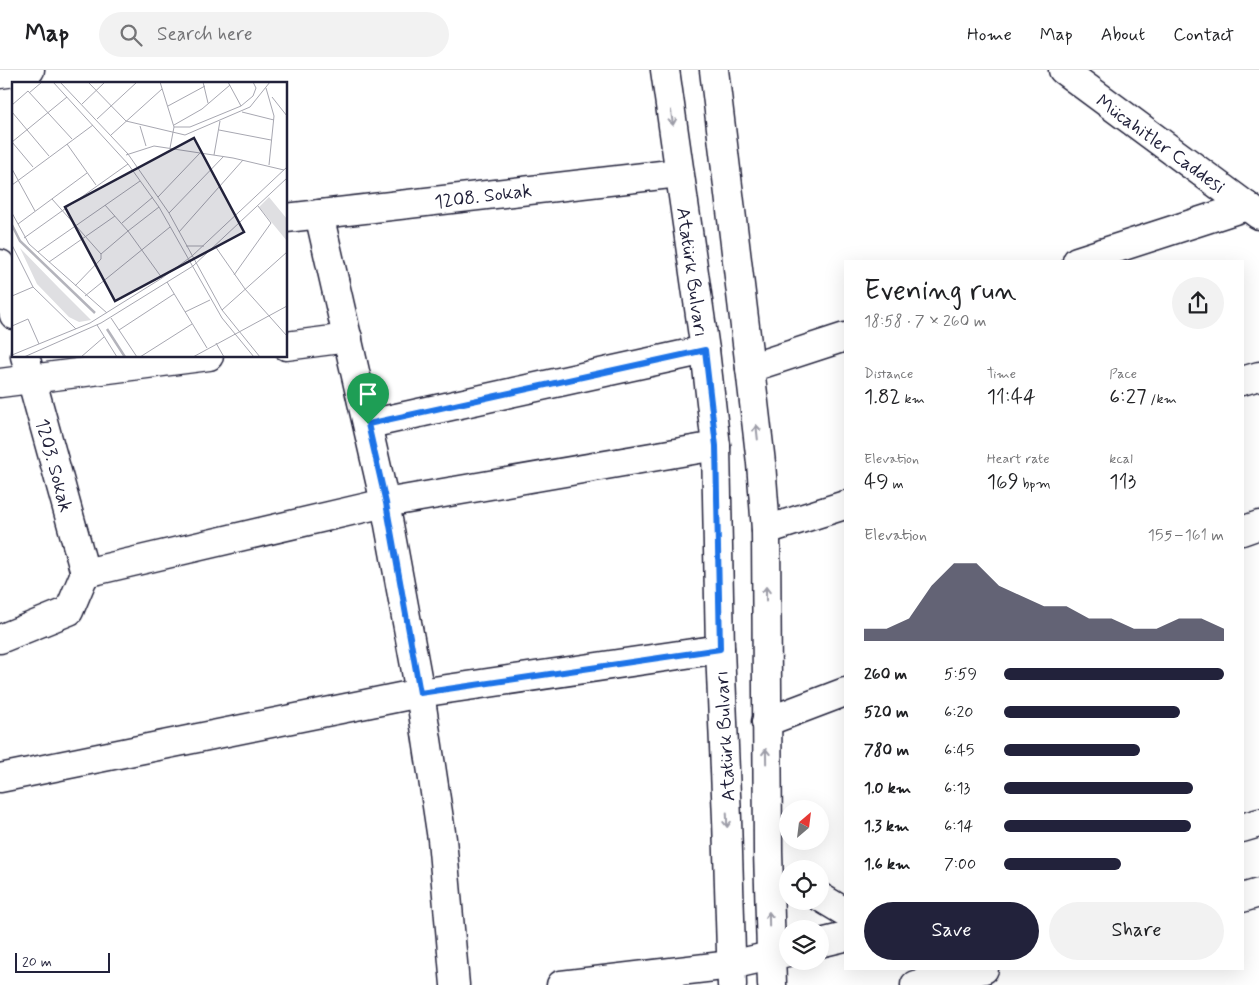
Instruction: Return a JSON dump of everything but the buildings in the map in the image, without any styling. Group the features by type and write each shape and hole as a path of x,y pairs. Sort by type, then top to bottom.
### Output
{"street":[{"path":"0,74 30,70"},
{"name":"Atatürk Bulvarı","path":"665,70 705,350 716,446 720,649 732,975"},
{"path":"714,70 761,463 766,530 768,852 779,954 772,985"},
{"name":"Mücahitler Caddesi","path":"1063,70 1253,210"},
{"name":"1208. Sokak","path":"288,218 679,173"},
{"path":"1080,260 1253,210"},
{"path":"319,214 386,503 420,693 442,839 455,985"},
{"path":"0,264 12,307"},
{"path":"750,368 844,337"},
{"path":"288,346 348,338"},
{"path":"368,424 705,350"},
{"path":"0,383 28,368 179,358"},
{"name":"1203. Sokak","path":"28,368 85,573"},
{"path":"1244,380 1259,376"},
{"path":"0,639 69,611 85,573 386,503 716,446"},
{"path":"766,530 844,505"},
{"path":"1244,530 1259,525"},
{"path":"0,778 420,693 720,649"},
{"path":"766,722 844,692"},
{"path":"1244,827 1259,823"},
{"path":"768,852 779,862"},
{"path":"1244,897 1259,893"},
{"path":"829,902 844,911"},
{"path":"829,941 844,937"},
{"path":"561,985 732,975 779,954"},
{"path":"915,985 980,970"},
{"path":"988,970 989,985"}],"route":[{"path":"705,350 716,446 720,649 420,693 386,503 368,424 705,350"}]}
